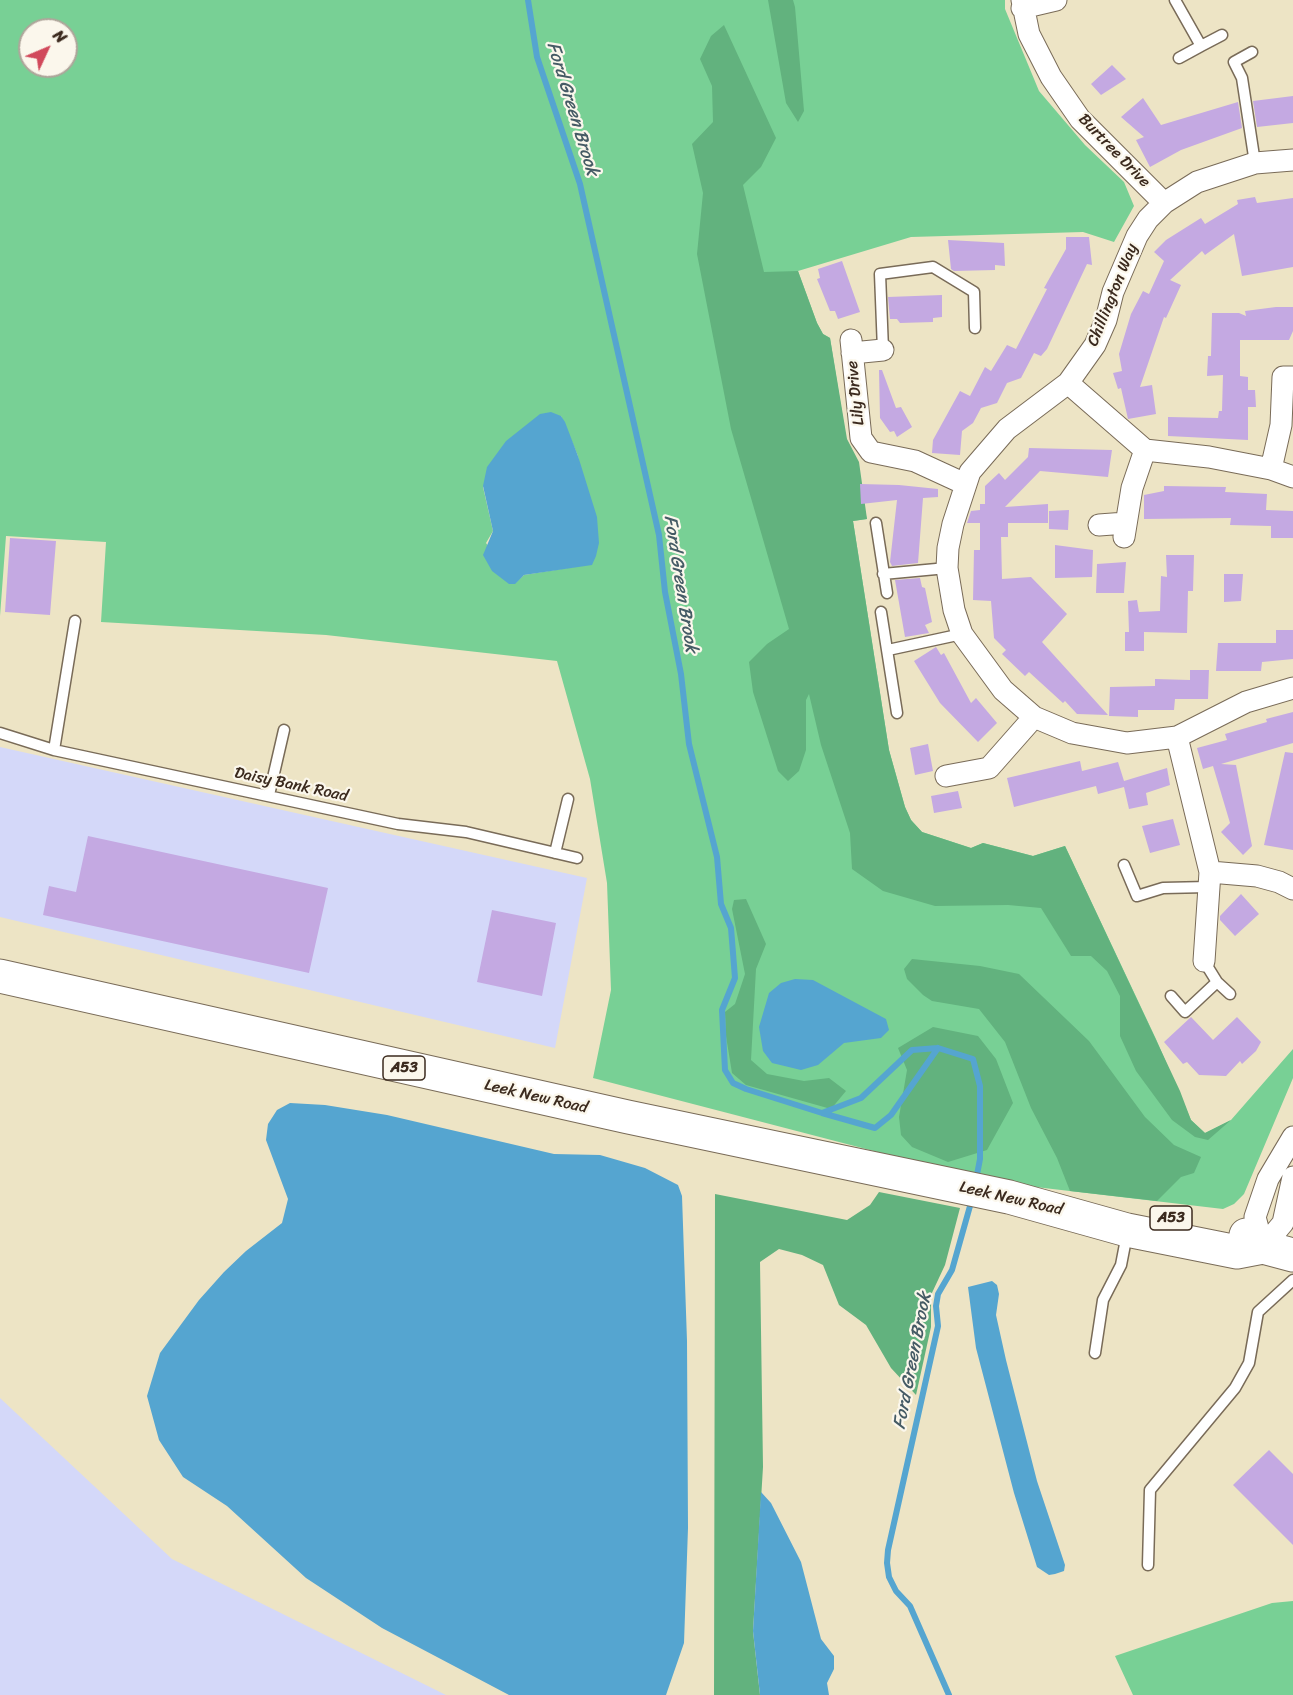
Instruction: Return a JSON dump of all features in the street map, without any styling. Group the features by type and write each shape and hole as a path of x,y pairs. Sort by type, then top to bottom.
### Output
{"highway":[{"name":"Leek New Road","path":"0,976 727,1138 1010,1197 1127,1230 1237,1252 1278,1251"},
{"name":"Leek New Road","path":"1073,1214 1138,1213 1198,1222 1239,1230 1278,1251"}],"street":[{"path":"1022,4 1056,0"},
{"name":"Burtree Drive","path":"1022,4 1029,34 1051,77 1080,119 1164,203"},
{"name":"Chillington Way","path":"1293,160 1255,163 1197,182 1164,203 1137,236 1113,292 1106,320 1095,345 1068,383 1007,429 970,472 964,484 948,548 947,568 954,610 962,634 1003,690 1034,717 1072,733 1127,743 1177,737 1246,702 1293,688"},
{"name":"Lily Drive","path":"883,350 852,346 861,438 871,452 915,461 964,484"},
{"path":"1271,469 1281,424 1283,377 1293,377"},
{"path":"1068,383 1145,450 1209,457 1271,469 1293,477"},
{"path":"1099,525 1125,530 1132,488 1145,450"},
{"path":"946,776 989,768 1034,717"},
{"path":"1177,737 1209,879 1204,961"},
{"path":"1209,879 1257,876 1279,882 1293,889"},
{"path":"1278,1251 1255,1217 1268,1179 1293,1137"},
{"path":"1278,1251 1293,1177"}],"lane":[{"path":"1175,0 1201,46"},
{"path":"1179,58 1222,34"},
{"path":"1252,52 1234,62 1242,78 1255,163"},
{"path":"883,350 880,274 933,267 974,292 975,328"},
{"path":"876,524 887,593"},
{"path":"883,574 947,568"},
{"path":"881,612 897,713"},
{"path":"54,750 75,621"},
{"path":"888,650 962,634"},
{"path":"268,795 284,730"},
{"name":"Daisy Bank Road","path":"0,733 54,750 398,824 466,832 577,858"},
{"path":"555,853 568,799"},
{"path":"1124,865 1137,896 1163,888 1209,879"},
{"path":"1204,961 1217,982 1230,994"},
{"path":"1172,996 1185,1012 1217,982"},
{"path":"1095,1353 1103,1300 1121,1265 1127,1230"},
{"path":"1148,1565 1150,1490 1236,1389 1249,1363 1258,1312 1293,1280"}],"shaded area":[{"path":"0,747 587,878 555,1048 0,917"},
{"path":"0,1398 172,1559 446,1695 0,1695"}],"green space":[{"path":"0,0 1005,0 1005,9 1039,91 1085,145 1124,182 1134,206 1114,242 1083,232 911,237 798,271 817,323 823,334 830,338 848,450 867,519 853,521 889,750 905,807 911,820 922,832 971,848 983,843 1033,856 1065,846 1156,1039 1191,1120 1205,1133 1231,1120 1293,1049 1293,1078 1244,1194 1234,1204 1223,1209 1027,1186 939,1168 593,1078 611,990 607,883 590,779 557,661 326,635 101,622 106,542 6,536 0,616","holes":["561,416 578,456 592,564 524,575 515,583 486,543 493,531 483,487"]},
{"path":"768,0 793,0 795,7 804,111 798,122 786,103"},
{"path":"724,25 776,138 761,167 743,185 764,272 798,271 817,323 823,334 830,338 847,439 859,462 867,519 853,521 889,750 905,807 911,820 922,832 971,848 983,843 1033,856 1065,846 1180,1091 1191,1120 1205,1133 1231,1120 1208,1140 1195,1137 1172,1120 1136,1071 1120,1036 1120,996 1107,971 1091,956 1071,956 1041,908 1008,905 935,906 883,891 852,869 850,833 821,745 809,694 806,700 806,750 799,771 788,781 778,771 753,692 749,662 767,644 789,629 731,429 697,254 703,193 692,144 713,122 712,86 700,59 711,36"},
{"path":"746,899 766,944 756,969 751,1060 767,1074 804,1081 829,1078 846,1091 831,1109 746,1085 732,1073 725,1012 735,1004 745,974 732,909 734,900"},
{"path":"912,959 980,966 1019,974 1089,1041 1145,1117 1174,1145 1201,1157 1194,1173 1181,1177 1157,1201 1070,1191 1057,1158 1031,1108 1005,1042 979,1009 932,1001 923,995 907,979 904,969"},
{"path":"933,1027 978,1036 996,1059 1013,1103 987,1150 948,1162 912,1147 901,1135 899,1117 907,1070 898,1048"},
{"path":"879,1192 960,1208 945,1265 931,1295 931,1327 916,1395 891,1368 866,1325 839,1305 823,1265 802,1255 779,1249 760,1262 763,1467 753,1631 760,1695 714,1695 715,1194 847,1220 870,1205"},
{"path":"1293,1601 1293,1695 1133,1695 1115,1656 1272,1603"}],"water":[{"path":"551,412 561,416 565,422 578,456 597,517 599,543 596,556 592,565 524,575 515,584 509,584 492,571 483,555 493,531 483,486 487,467 506,441 540,414"},
{"path":"795,979 813,980 886,1019 889,1030 881,1038 844,1043 818,1065 801,1070 772,1063 763,1051 759,1027 769,993 781,983"},
{"path":"290,1103 325,1105 387,1115 554,1154 600,1155 645,1168 678,1185 682,1196 687,1341 688,1528 684,1643 666,1695 509,1695 382,1628 306,1578 227,1506 183,1477 159,1440 147,1396 160,1353 199,1300 224,1272 246,1251 282,1223 288,1199 266,1140 268,1124 277,1110"},
{"path":"992,1281 997,1285 999,1294 996,1315 1037,1481 1065,1565 1064,1571 1055,1574 1049,1575 1037,1567 1014,1493 976,1348 968,1287"},
{"path":"761,1492 771,1503 801,1562 821,1639 834,1656 834,1669 827,1683 829,1695 760,1695 753,1631"}],"building":[{"path":"1112,65 1126,79 1101,95 1091,84"},
{"path":"1293,96 1293,123 1257,127 1253,101"},
{"path":"1143,98 1161,125 1238,102 1242,128 1181,150 1150,167 1136,140 1144,137 1121,117"},
{"path":"1255,197 1257,203 1293,198 1293,267 1242,276 1234,234 1205,255 1202,251 1170,280 1181,285 1166,318 1164,317 1140,387 1152,385 1156,414 1128,419 1121,388 1118,389 1113,373 1122,371 1119,354 1131,314 1143,291 1149,294 1164,261 1154,252 1166,240 1201,218 1205,224 1238,204 1237,200"},
{"path":"1066,237 1089,237 1092,265 1087,264 1047,349 1041,356 1034,353 1021,378 1007,383 997,403 981,408 973,423 962,431 960,455 932,453 933,440 960,391 970,396 985,367 991,371 1007,345 1016,349 1047,289 1044,288 1066,249"},
{"path":"948,240 1004,243 1005,266 995,265 995,270 954,271 951,269"},
{"path":"842,261 860,312 838,319 835,311 830,311 817,279 820,278 818,269"},
{"path":"942,295 942,317 933,318 933,322 900,323 897,319 890,319 888,297"},
{"path":"1293,307 1293,331 1289,340 1240,340 1240,376 1248,377 1248,390 1255,390 1256,407 1248,407 1248,440 1168,436 1168,417 1218,418 1219,411 1222,411 1223,375 1207,376 1208,356 1211,356 1212,313 1239,313 1246,316 1245,311"},
{"path":"879,370 882,370 896,408 901,407 912,427 897,437 894,431 890,432 880,418"},
{"path":"1029,448 1112,450 1108,477 1040,471 1005,507 1048,504 1048,523 1008,523 1008,537 1001,537 1002,579 1031,577 1067,614 1042,642 1108,715 1077,714 1065,701 1063,703 1029,672 1025,676 1002,654 1006,650 994,638 991,601 973,600 974,550 980,550 980,523 967,523 971,511 980,510 980,504 985,504 985,486 999,473 1005,480 1028,457"},
{"path":"860,484 938,489 938,497 923,498 918,563 892,566 890,562 897,500 861,504"},
{"path":"1164,486 1226,487 1225,492 1267,494 1266,510 1293,511 1293,538 1271,538 1271,526 1230,525 1231,518 1144,519 1144,495 1164,491"},
{"path":"1069,510 1068,530 1049,529 1049,511"},
{"path":"10,538 56,541 50,615 5,612"},
{"path":"1055,545 1093,550 1092,577 1055,578"},
{"path":"1166,555 1194,555 1193,591 1188,591 1187,633 1144,632 1144,651 1125,651 1125,632 1129,632 1128,601 1137,600 1139,612 1160,611 1161,576 1167,577"},
{"path":"1126,562 1124,593 1096,593 1097,564"},
{"path":"1224,574 1243,574 1241,601 1224,602"},
{"path":"920,578 922,587 925,588 932,622 925,625 929,633 905,637 895,580"},
{"path":"1276,630 1293,630 1293,659 1262,662 1261,671 1216,671 1218,643 1276,643"},
{"path":"936,647 941,655 944,653 971,703 976,698 997,723 978,742 940,703 914,661"},
{"path":"1190,670 1209,670 1208,699 1175,699 1174,710 1138,710 1138,717 1109,716 1110,687 1155,686 1155,679 1190,680"},
{"path":"1293,712 1293,743 1221,764 1236,765 1252,846 1243,855 1221,832 1230,823 1213,766 1203,769 1197,748 1227,740 1225,734"},
{"path":"928,744 933,771 915,775 910,748"},
{"path":"1285,752 1293,753 1293,850 1264,845"},
{"path":"1080,761 1082,771 1118,762 1124,781 1167,768 1170,785 1146,793 1148,805 1129,809 1124,787 1098,794 1096,786 1014,807 1007,778"},
{"path":"958,791 962,808 934,813 931,796"},
{"path":"1173,819 1180,845 1150,853 1142,826"},
{"path":"88,836 328,888 309,973 43,915 49,886 76,892"},
{"path":"1241,894 1259,914 1235,936 1220,920 1220,916"},
{"path":"492,910 556,923 542,996 477,982"},
{"path":"1191,1017 1213,1040 1237,1017 1261,1042 1256,1051 1242,1064 1240,1061 1226,1076 1199,1075 1187,1062 1183,1064 1164,1042"},
{"path":"1269,1450 1293,1474 1293,1545 1233,1485"}],"waterway":[{"name":"Ford Green Brook","path":"528,0 537,57 580,184 659,535 665,592 681,674 689,744 717,857 721,904 731,928 735,978 722,1010 725,1070 733,1083 746,1089 822,1113 861,1098 912,1050 938,1048 973,1059 980,1086 980,1159 976,1180"},
{"name":"Ford Green Brook","path":"822,1113 875,1128 891,1115 938,1048"},
{"name":"Ford Green Brook","path":"949,1695 910,1606 896,1591 889,1577 887,1563 938,1326 936,1306 938,1294 952,1270 972,1199"}]}
